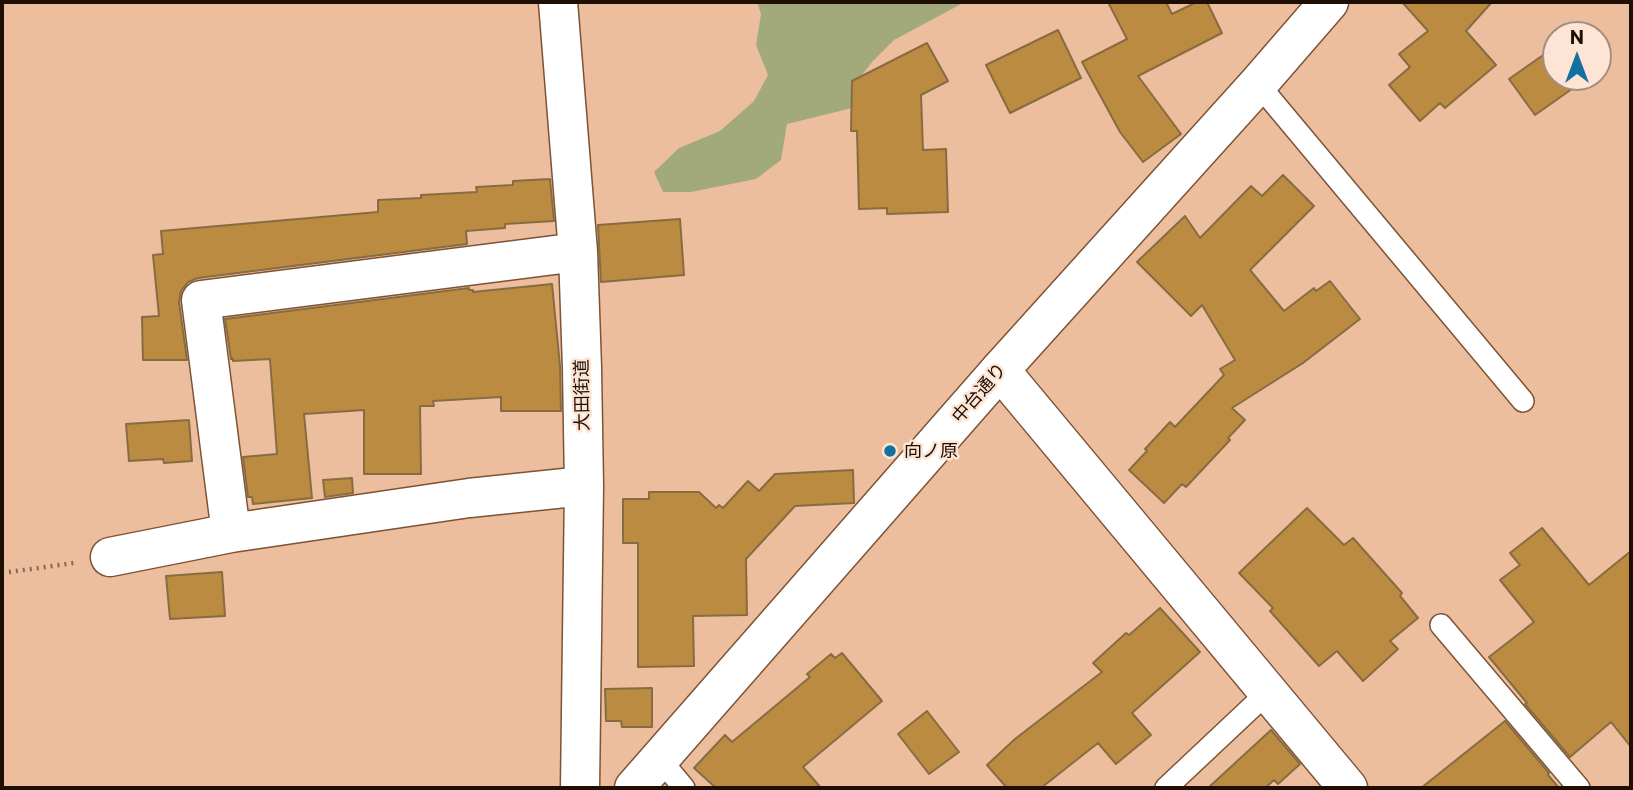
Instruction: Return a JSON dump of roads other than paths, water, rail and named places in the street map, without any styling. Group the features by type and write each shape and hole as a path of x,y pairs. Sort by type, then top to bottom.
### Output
{"street":[{"name":"大田街道","path":"558,2 578,252 582,368 584,486 580,788"},
{"name":"中台通り","path":"634,788 1000,370 1329,2"},
{"path":"231,533 201,300 578,252"},
{"path":"1000,370 1348,788"},
{"path":"110,557 231,533 469,498 584,486"}],"lane":[{"path":"1258,84 1523,401"},
{"path":"1441,625 1579,788"},
{"path":"1166,788 1268,692"},
{"path":"659,758 684,788"}],"place":[{"name":"向ノ原","path":"890,451"}]}
